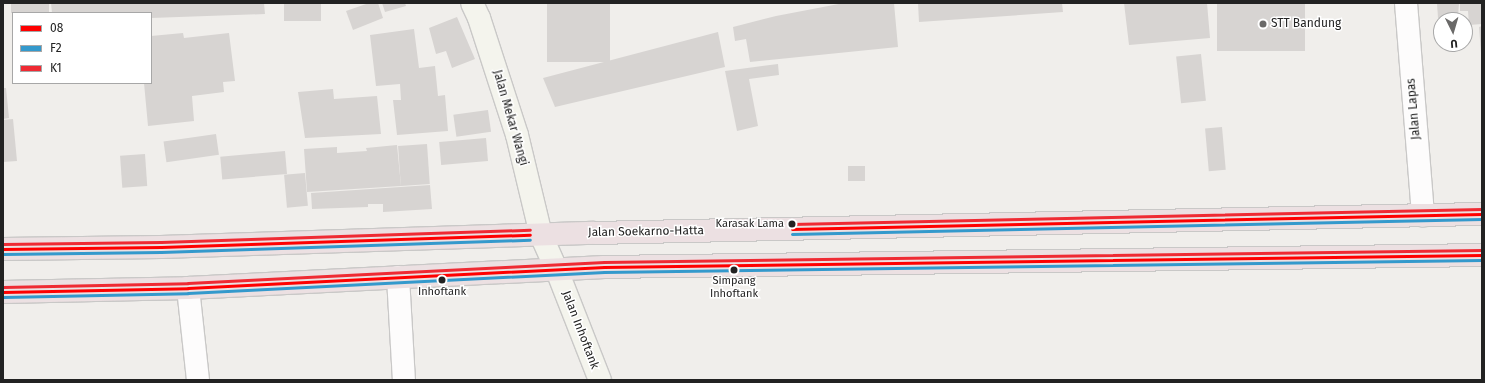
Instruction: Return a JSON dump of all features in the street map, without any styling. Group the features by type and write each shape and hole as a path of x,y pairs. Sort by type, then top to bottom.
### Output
{"highway":[{"name":"Jalan Soekarno-Hatta","path":"3,249 161,247 541,235 1482,214"},
{"path":"3,292 188,288 556,268 1482,255"}],"street":[{"name":"Jalan Mekar Wangi","path":"472,3 481,24 517,135 541,235"},
{"name":"Jalan Lapas","path":"1406,3 1423,215"},
{"name":"Jalan Inhoftank","path":"541,235 556,268 600,380"},
{"path":"398,277 404,380"},
{"path":"188,288 198,380"}],"building":[{"path":"11,3 49,3 49,12 11,13"},
{"path":"51,3 264,3 265,14 152,18 152,12 52,12"},
{"path":"284,3 321,3 321,21 284,21"},
{"path":"369,3 378,3 383,18 353,30 346,11"},
{"path":"382,3 405,3 406,6 385,12"},
{"path":"547,3 610,3 610,62 547,62"},
{"path":"844,3 894,3 898,47 750,62 746,39 735,41 733,27 776,16"},
{"path":"918,3 1062,3 1063,12 919,22"},
{"path":"1124,3 1207,3 1210,38 1129,45"},
{"name":"STT Bandung","path":"1217,3 1305,3 1305,51 1217,51"},
{"path":"1437,3 1459,3 1458,12 1438,12"},
{"path":"1460,3 1482,3 1482,24 1473,25 1473,12 1460,11"},
{"path":"457,17 475,59 452,68 446,51 436,54 429,28"},
{"path":"1482,26 1482,53 1481,53 1479,27"},
{"path":"414,29 419,68 435,66 438,96 445,95 448,131 397,135 393,100 401,100 400,84 376,86 370,35"},
{"path":"718,32 725,67 555,107 543,78"},
{"path":"183,33 184,38 229,33 235,81 223,82 224,92 192,96 194,121 148,126 144,84 152,84 152,36"},
{"path":"1201,54 1206,101 1181,103 1176,57"},
{"path":"778,64 779,75 749,79 758,126 737,131 725,71"},
{"path":"3,88 6,88 9,118 3,119"},
{"path":"333,89 334,99 377,96 381,134 305,138 298,92"},
{"path":"488,110 491,132 456,137 453,115"},
{"path":"13,119 17,161 3,162 3,120"},
{"path":"1222,127 1226,170 1209,171 1205,128"},
{"path":"216,134 219,155 166,162 164,141"},
{"path":"486,138 488,161 441,165 439,142"},
{"path":"427,144 430,184 401,186 398,146"},
{"path":"397,145 401,186 307,192 304,149 337,147 337,153 367,151 366,148"},
{"path":"285,151 287,174 222,180 220,157"},
{"path":"145,154 147,186 122,188 120,156"},
{"path":"848,166 865,166 865,181 848,181"},
{"path":"305,173 308,206 287,208 284,175"},
{"path":"430,185 432,209 383,212 383,204 368,204 368,207 312,209 311,193"}],"transit line":[{"name":"K1","path":"792,224 1482,209"},
{"name":"08","path":"792,229 1482,214"},
{"name":"F2","path":"792,234 1482,219"},
{"name":"K1","path":"3,244 161,242 530,230"},
{"name":"08","path":"3,249 161,247 530,235"},
{"name":"F2","path":"3,254 161,252 530,240"},
{"name":"K1","path":"3,287 188,283 604,262 1482,250"},
{"name":"08","path":"3,292 188,288 604,267 1482,255"},
{"name":"F2","path":"3,297 188,293 604,272 1482,260"}],"place":[{"name":"STT Bandung","path":"1263,24"},
{"name":"Karasak Lama","path":"792,224"},
{"name":"Simpang Inhoftank","path":"734,270"},
{"name":"Inhoftank","path":"442,280"}]}
